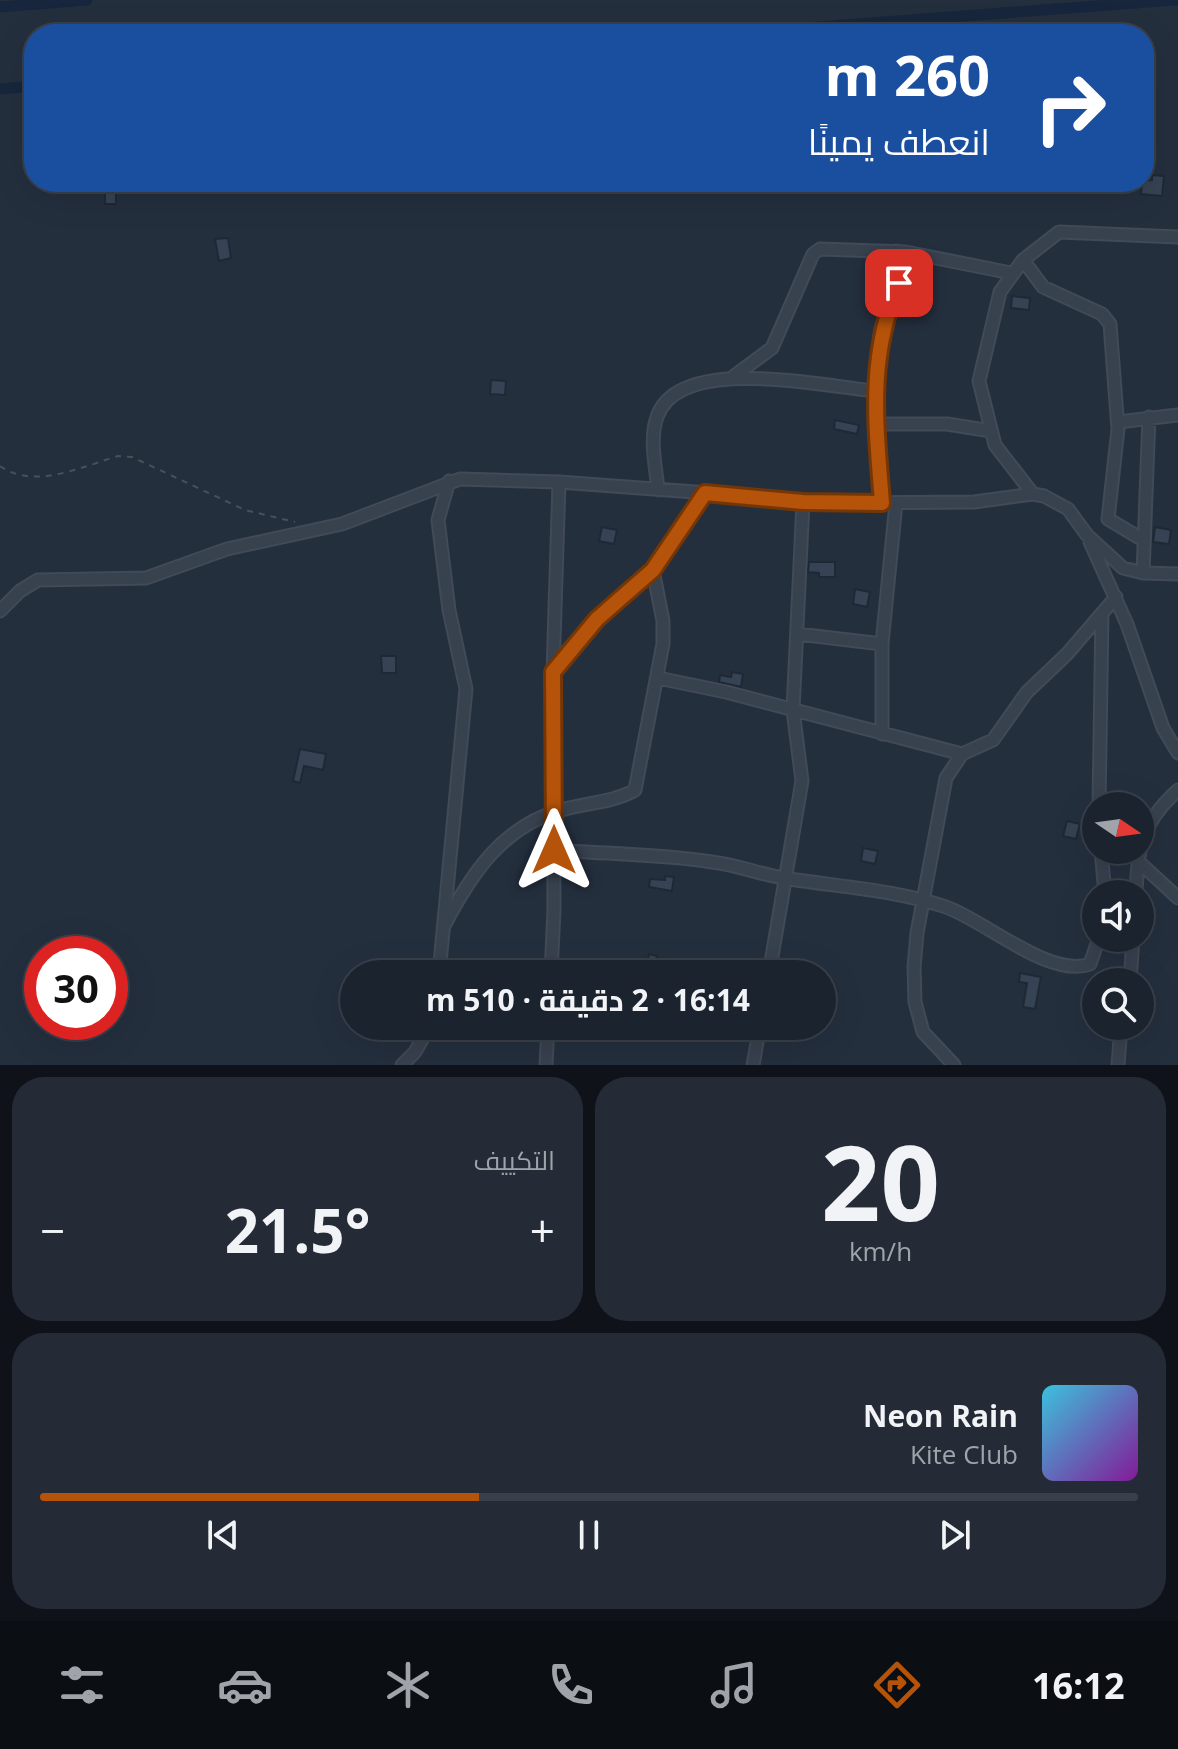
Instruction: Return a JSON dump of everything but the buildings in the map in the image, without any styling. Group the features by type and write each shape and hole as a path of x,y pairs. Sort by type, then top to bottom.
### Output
{"street":[{"path":"1033,494 1003,459 991,431 980,373 1000,292 1011,273 1052,235 1066,231 1178,237"},
{"path":"734,376 772,348 813,254 830,248 896,251 1011,273"},
{"path":"882,503 876,391 880,334 900,276 896,251"},
{"path":"1023,260 1043,287 1106,319 1118,422 1108,519 1143,540"},
{"path":"658,490 653,433 661,407 689,387 734,376 876,391"},
{"path":"1118,422 1178,415"},
{"path":"1143,573 1149,417"},
{"path":"877,424 947,424 991,431"},
{"path":"440,960 466,689 449,610 438,520 449,481"},
{"path":"0,611 20,591 38,580 70,577 116,581 146,578 227,549 342,524 449,481 559,482 803,502 985,502 1033,494 1044,496 1068,509 1087,535 1116,597 1163,728 1178,753"},
{"path":"551,960 553,672 559,482"},
{"path":"553,672 597,619 653,570 705,493"},
{"path":"772,960 802,781 793,710 803,502"},
{"path":"882,734 882,644 896,503"},
{"path":"1087,535 1123,568 1143,573 1178,574"},
{"path":"442,931 470,877 502,841 554,812 635,790 658,678 663,621 653,570"},
{"path":"954,1065 923,1032 915,1002 915,956 946,778 962,754 993,740 1027,692 1067,654 1116,597"},
{"path":"1099,792 1102,613"},
{"path":"798,634 882,644"},
{"path":"658,678 962,754"},
{"path":"1154,813 1178,790"},
{"path":"554,850 708,861 786,879 851,886 923,901 972,918 1020,950 1055,962 1090,964 1094,952"},
{"path":"1141,864 1178,898"},
{"path":"402,1065 422,1040"},
{"path":"546,1065 547,1040"},
{"path":"753,1065 757,1040"},
{"path":"1118,1065 1120,1040"}],"path":[{"path":"0,466 11,474 31,479 118,456 132,457 245,510 305,523"}],"waterway":[{"path":"0,7 87,0"},
{"path":"858,24 1175,0"},
{"path":"0,89 24,87"}],"route":[{"path":"554,850 553,672 597,619 653,570 705,493 803,502 882,503 876,391 880,334 899,283"}]}
